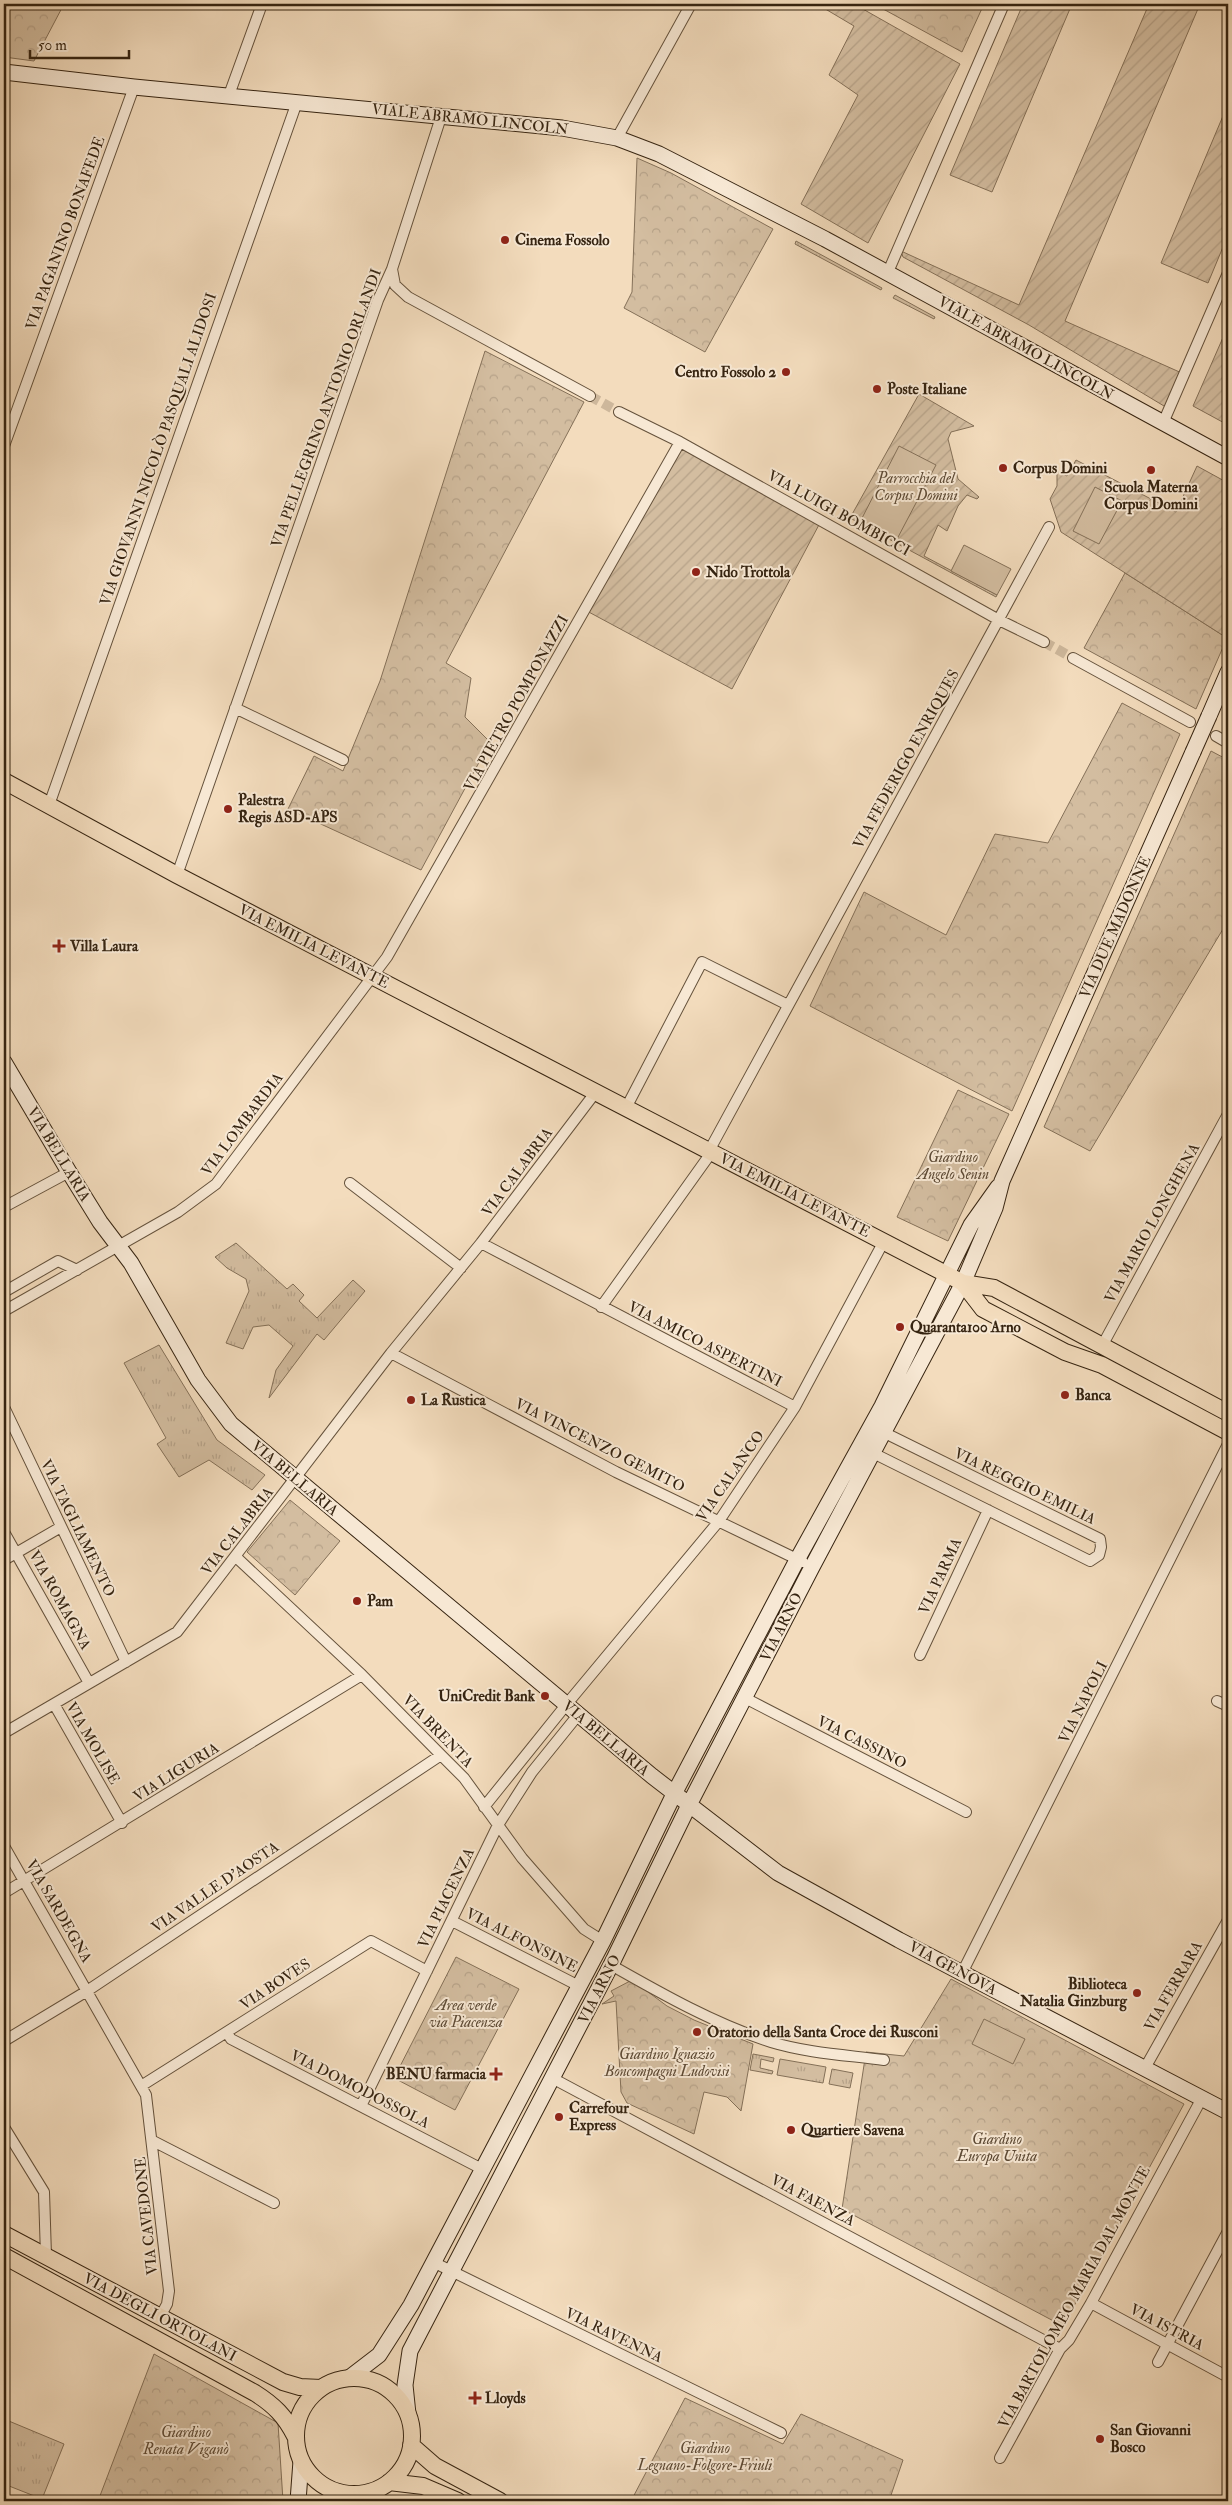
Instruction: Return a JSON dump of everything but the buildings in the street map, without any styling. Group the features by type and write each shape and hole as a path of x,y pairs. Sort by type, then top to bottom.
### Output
{"main road":[{"name":"VIA EMILIA LEVANTE","path":"4,781 177,875 963,1283"},
{"path":"963,1283 994,1288 1228,1413"},
{"path":"963,1283 982,1309 1065,1352 1102,1365 1228,1432"},
{"path":"1082,1335 1102,1365"},
{"name":"VIA DEGLI ORTOLANI","path":"4,2234 283,2382 321,2388"},
{"name":"VIA DEGLI ORTOLANI","path":"4,2256 255,2393 277,2408 287,2418 295,2436"},
{"path":"349,2378 378,2383 401,2402 408,2414 412,2430 411,2445 407,2459 400,2472 390,2482 374,2491 351,2498 315,2480 301,2461 295,2436 303,2408 310,2397 321,2388 349,2378"},
{"path":"411,2445 435,2466 500,2501"},
{"path":"390,2482 423,2486 458,2501"}],"street":[{"path":"229,95 262,4"},
{"path":"617,138 691,4"},
{"path":"888,272 1004,4"},
{"name":"VIALE ABRAMO LINCOLN","path":"4,70 134,87 562,128 617,138 660,154 888,272 1228,458"},
{"name":"VIA PAGANINO BONAFEDE","path":"4,446 134,87"},
{"name":"VIA GIOVANNI NICOLÒ PASQUALI ALIDOSI","path":"49,805 296,102"},
{"name":"VIA PELLEGRINO ANTONIO ORLANDI","path":"177,875 378,300 392,269 441,117"},
{"path":"392,269 395,285 408,297 590,396"},
{"path":"1163,423 1228,273"},
{"name":"VIA LUIGI BOMBICCI","path":"619,412 680,442 999,620 1044,642"},
{"name":"VIA PIETRO POMPONAZZI","path":"372,976 387,957 454,843 680,442"},
{"name":"VIA FEDERIGO ENRIQUES","path":"710,1152 788,1005 1049,527"},
{"path":"1073,658 1190,722"},
{"name":"VIA DUE MADONNE","path":"963,1283 995,1208 1002,1181 1228,672"},
{"path":"235,708 343,760"},
{"path":"1216,736 1228,743"},
{"path":"626,1108 702,962 788,1005"},
{"name":"VIA LOMBARDIA","path":"4,1311 178,1212 216,1184 372,976"},
{"name":"VIA BELLARIA","path":"4,1062 100,1222 119,1245 198,1380 231,1424 578,1715 690,1804"},
{"name":"VIA CALABRIA","path":"5,1728 54,1704 177,1632 596,1093"},
{"name":"VIA MARIO LONGHENA","path":"1102,1346 1228,1114"},
{"name":"VIA AMICO ASPERTINI","path":"601,1307 710,1152"},
{"path":"4,1207 69,1172"},
{"name":"VIA DUE MADONNE","path":"946,1274 971,1225 1002,1181"},
{"path":"350,1183 461,1268"},
{"name":"VIA CALANCO","path":"566,1705 719,1521 795,1407 884,1241"},
{"name":"VIA AMICO ASPERTINI","path":"481,1243 795,1407"},
{"path":"4,1292 58,1261 77,1270"},
{"name":"VIA ARNO","path":"349,2378 379,2355 411,2305 603,1942 675,1792 797,1560 882,1406 946,1274"},
{"name":"VIA ARNO","path":"408,2414 405,2385 410,2351 611,1965 690,1804 812,1567 963,1283"},
{"name":"VIA VINCENZO GEMITO","path":"392,1353 616,1472 797,1560"},
{"name":"VIA TAGLIAMENTO","path":"4,1407 126,1662"},
{"name":"VIA REGGIO EMILIA","path":"873,1453 1090,1561 1099,1555 1100,1540 884,1432"},
{"name":"VIA NAPOLI","path":"962,1973 1228,1444"},
{"name":"VIA PARMA","path":"920,1655 988,1510"},
{"path":"4,1560 61,1527"},
{"name":"VIA ROMAGNA","path":"4,1532 89,1683"},
{"name":"VIA BRENTA","path":"236,1557 362,1675 464,1778 522,1858 584,1929 603,1942"},
{"path":"797,1560 812,1567"},
{"name":"VIA LIGURIA","path":"4,1893 122,1823 362,1675"},
{"name":"VIA CASSINO","path":"746,1698 966,1812"},
{"path":"1217,1701 1228,1706"},
{"name":"VIA MOLISE","path":"54,1704 122,1823"},
{"path":"484,1807 566,1705"},
{"name":"VIA PIACENZA","path":"361,2106 498,1825 532,1772 578,1715"},
{"name":"VIA VALLE D'AOSTA","path":"4,2041 87,1991 441,1755"},
{"name":"VIA GENOVA","path":"690,1804 757,1857 802,1888 1228,2112"},
{"name":"VIA SARDEGNA","path":"4,1846 87,1991"},
{"name":"VIA FERRARA","path":"1145,2068 1228,1920"},
{"name":"VIA ALFONSINE","path":"452,1921 579,1986"},
{"name":"VIA BOVES","path":"141,2086 371,1941 427,1971"},
{"path":"611,1965 684,2004 730,2026 772,2042 820,2052 884,2060"},
{"name":"VIA CAVEDONE","path":"87,1991 146,2095 153,2140 169,2291 160,2317"},
{"name":"VIA DOMODOSSOLA","path":"227,2033 230,2039 482,2169"},
{"name":"VIA FAENZA","path":"552,2078 1060,2349"},
{"name":"VIA BARTOLOMEO MARIA DAL MONTE","path":"1000,2458 1060,2349 1069,2340 1091,2303 1202,2098"},
{"path":"4,2127 44,2192 46,2256"},
{"name":"VIA CAVEDONE","path":"153,2140 274,2203"},
{"path":"1158,2362 1228,2231"},
{"name":"VIA RAVENNA","path":"433,2262 781,2433"},
{"name":"VIA ISTRIA","path":"1091,2303 1228,2377"},
{"path":"298,2501 301,2461"}],"green space":[{"path":"4,4 64,4 34,61 4,57"},
{"path":"824,4 854,4 960,64 868,243 801,204 858,95 829,75 854,26 822,7"},
{"path":"874,4 984,4 962,52"},
{"path":"1023,4 1072,4 992,192 950,175"},
{"path":"1149,4 1200,4 1065,321 1184,374 1169,409 1029,325 903,257 901,251 1019,305"},
{"path":"1228,104 1228,235 1208,283 1161,263"},
{"path":"637,158 671,173 773,229 705,352 624,308 632,292"},
{"path":"796,241 882,288 881,290 795,244"},
{"path":"895,295 935,317 934,319 893,298"},
{"path":"1228,326 1228,425 1193,406"},
{"path":"485,351 584,402 446,663 471,678 465,717 490,742 421,870 288,809 314,756 343,771 380,681"},
{"name":"Parrocchia del Corpus Domini","path":"919,394 974,426 951,432 948,439 958,479 979,497 977,499 967,495 958,506 947,531 938,525 924,556 997,595 996,597 850,518"},
{"path":"680,442 821,521 732,689 585,610"},
{"path":"899,446 936,465 896,541 860,522"},
{"path":"1076,460 1176,512 1197,466 1228,483 1227,638 1061,532 1050,499 1057,486 1057,471 1067,476"},
{"name":"Corpus Domini","path":"1095,487 1122,501 1099,544 1073,531"},
{"path":"964,545 1011,569 997,595 951,571"},
{"path":"1125,573 1227,638 1196,709 1084,648"},
{"path":"1122,703 1180,734 1012,1111 810,1006 864,892 946,935 995,834 1048,843"},
{"path":"1211,751 1228,760 1228,931 1223,929 1090,1151 1044,1127"},
{"name":"Giardino Angelo Senin","path":"958,1090 1009,1114 948,1241 897,1217"},
{"path":"236,1243 287,1289 293,1284 304,1295 299,1301 317,1318 353,1280 365,1291 324,1340 317,1334 269,1398 276,1370 293,1346 269,1325 253,1327 243,1349 226,1343 249,1291 246,1279 227,1268 215,1257"},
{"path":"159,1345 217,1440 265,1475 252,1490 209,1460 179,1477 157,1444 166,1438 124,1363"},
{"path":"290,1500 340,1541 295,1595 247,1552"},
{"name":"Area verde via Piacenza","path":"456,1957 519,1989 455,2110 394,2078"},
{"name":"Giardino Europa Unita","path":"951,1979 1184,2104 1063,2326 842,2209 866,2052 904,2056"},
{"name":"Giardino Ignazio Boncompagni Ludovisi","path":"632,1980 667,2006 694,2020 753,2044 741,2111 727,2097 704,2092 694,2134 627,2103 621,2092 616,2001 602,2004 614,1996 611,1991"},
{"path":"984,2019 1025,2039 1013,2064 972,2044"},
{"path":"753,2054 774,2058 773,2062 761,2059 760,2068 773,2071 772,2074 750,2070"},
{"path":"780,2059 826,2067 823,2083 777,2075"},
{"path":"832,2069 853,2073 850,2088 829,2084"},
{"name":"Giardino Renata Viganò","path":"154,2354 278,2423 283,2501 98,2501"},
{"name":"Giardino Legnano-Folgore-Friuli","path":"685,2398 783,2444 801,2414 903,2460 889,2501 631,2501"},
{"path":"4,2419 64,2444 42,2499 4,2484"}],"tunnel":[{"path":"590,396 619,412"},
{"path":"1044,642 1073,658"}],"place":[{"name":"Cinema Fossolo","path":"505,240"},
{"name":"Centro Fossolo 2","path":"786,372"},
{"name":"Poste Italiane","path":"877,389"},
{"name":"Corpus Domini","path":"1003,468"},
{"name":"Scuola Materna Corpus Domini","path":"1151,470"},
{"name":"Nido Trottola","path":"696,572"},
{"name":"Palestra Regis ASD-APS","path":"228,809"},
{"name":"Villa Laura","path":"59,946"},
{"name":"Quaranta100 Arno","path":"900,1327"},
{"name":"Banca","path":"1065,1395"},
{"name":"La Rustica","path":"411,1400"},
{"name":"Pam","path":"357,1601"},
{"name":"UniCredit Bank","path":"545,1696"},
{"name":"Biblioteca Natalia Ginzburg","path":"1137,1993"},
{"name":"Oratorio della Santa Croce dei Rusconi","path":"697,2032"},
{"name":"BENU farmacia","path":"496,2074"},
{"name":"Carrefour Express","path":"559,2117"},
{"name":"Quartiere Savena","path":"791,2130"},
{"name":"Lloyds","path":"475,2398"},
{"name":"San Giovanni Bosco","path":"1100,2439"}]}
